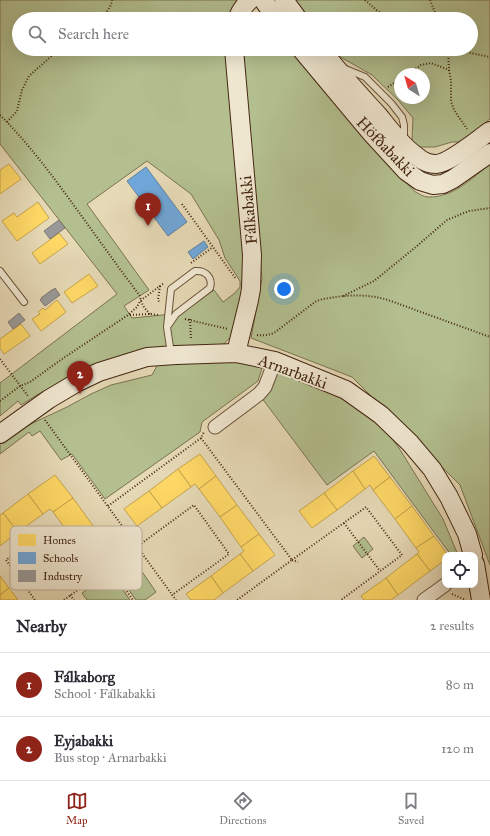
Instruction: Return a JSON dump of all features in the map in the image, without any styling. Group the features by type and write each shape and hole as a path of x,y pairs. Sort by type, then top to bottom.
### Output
{"street":[{"path":"263,0 272,12"},
{"path":"284,0 293,12"},
{"name":"Fálkabakki","path":"236,56 252,255 251,289 236,352"},
{"name":"Höfðabakki","path":"307,56 372,134 406,170 420,181 433,185 443,184 490,154"},
{"name":"Höfðabakki","path":"326,56 404,145 418,158 427,163 442,163 490,131"},
{"name":"Arnarbakki","path":"0,434 76,382 99,372 147,357 236,352 274,361 346,390 381,415 410,442 432,469 449,496 467,534 472,552"},
{"path":"215,427 259,394 265,387 274,361"},
{"path":"478,582 481,600"},
{"path":"424,600 442,587"}],"lane":[{"path":"332,64 365,77 381,92 402,117 404,125 404,145"},
{"path":"0,271 24,302"},
{"path":"167,327 176,314 210,288 210,278 205,273 195,271 171,289 167,327 171,355"}],"path":[{"path":"106,12 112,0"},
{"path":"365,0 379,12"},
{"path":"430,0 435,12"},
{"path":"478,54 490,57"},
{"path":"7,122 17,111 22,90 29,76 52,56"},
{"path":"448,56 451,101 454,110 475,142"},
{"path":"417,68 421,65 431,63 449,70"},
{"path":"381,92 394,83"},
{"path":"0,115 37,157 65,194 140,296 140,300 150,314"},
{"path":"182,204 238,281"},
{"path":"340,297 374,280 447,220 469,211 490,208"},
{"path":"257,335 264,336 274,333 315,302 323,299 361,295 382,298 490,337"},
{"path":"0,401 20,386 30,382 128,315 137,307 140,300"},
{"path":"190,319 191,343"},
{"path":"0,359 29,398"},
{"path":"43,417 122,526"},
{"path":"108,506 201,438 292,560 298,562"},
{"path":"142,542 194,505 229,554 172,595"},
{"path":"239,599 366,507 402,555 341,600"},
{"path":"344,523 380,571"},
{"path":"142,553 176,600"},
{"path":"10,557 6,560 10,565"},
{"path":"29,590 35,600"},
{"path":"64,600 77,590"},
{"path":"126,590 133,600"},
{"path":"70,595 74,600"}],"green space":[{"path":"0,0 237,0 234,12 12,12 12,56 229,56 246,283 240,295 243,296 232,335 224,344 68,380 37,395 21,405 18,401 0,416 0,383 117,294 0,144","holes":["147,161 191,194 219,240 225,258 240,281 240,287 235,293 223,302 214,290 182,313 132,318 124,306 149,290 87,204"]},
{"path":"295,0 490,0 490,119 486,122 475,142 452,142 435,147 419,147 412,140 413,118 401,104 430,104 430,68 394,68 394,96 372,75 339,56 478,56 478,12 304,12"},
{"path":"295,56 328,96 414,191 422,196 437,196 454,191 490,164 490,565 460,485 352,377 251,338 262,279 243,75 243,57"},
{"path":"193,358 258,364 262,368 258,381 202,422 200,432 105,499 72,454 61,460 40,431 32,436 29,432 0,454 0,443 20,429 111,385 152,375 158,364"},
{"path":"278,369 329,389 378,421 399,448 443,519 457,552 449,552 374,451 327,485 261,397"},
{"path":"364,537 373,549 362,558 353,546"},
{"path":"142,572 156,592 145,600 136,600 129,590 142,590"},
{"path":"86,590 123,590 130,600 87,600 82,593"}],"building: Homes":[{"path":"9,164 21,179 0,194 0,170"},
{"path":"38,202 49,218 17,241 2,221 14,213 17,217"},
{"path":"59,233 68,244 40,264 32,253"},
{"path":"89,274 98,286 72,303 64,292"},
{"path":"57,300 66,312 41,331 32,319 40,314 38,312 43,308 45,310"},
{"path":"21,324 30,336 4,354 0,348 0,339"},
{"path":"200,454 216,476 199,489 195,484 191,487 178,469"},
{"path":"374,456 390,477 373,490 370,485 365,489 353,471"},
{"path":"178,469 191,487 162,508 149,491"},
{"path":"353,471 365,489 337,510 324,493"},
{"path":"55,475 73,498 53,512 50,509 43,514 28,494"},
{"path":"216,476 237,505 220,517 199,489"},
{"path":"390,477 412,506 395,519 373,490"},
{"path":"149,491 162,508 137,526 124,509"},
{"path":"324,493 337,510 312,528 299,511"},
{"path":"28,494 43,514 26,526 13,526 3,513"},
{"path":"73,498 93,526 63,526 53,512"},
{"path":"237,505 259,534 241,547 220,517"},
{"path":"412,506 434,536 416,548 395,519"},
{"path":"3,513 13,526 10,526 10,538 0,546 0,515"},
{"path":"259,534 275,555 253,571 240,554 244,551 241,547"},
{"path":"434,536 446,552 442,552 442,562 430,571 417,554 419,552 416,548"},
{"path":"240,554 253,571 223,593 211,576"},
{"path":"417,554 430,571 398,595 386,578"},
{"path":"0,576 9,588 0,595"},
{"path":"211,576 223,593 214,600 191,600 186,594"},
{"path":"386,578 398,595 391,600 364,600 361,596"},
{"path":"9,588 18,600 0,600 0,595"}],"building: Schools":[{"path":"146,167 187,222 168,236 127,181"},
{"path":"204,241 208,247 193,259 188,252"}],"building: Industry":[{"path":"59,220 65,228 50,239 44,231"},
{"path":"55,288 60,295 45,306 40,300 41,298"},
{"path":"19,313 25,320 13,329 8,322"}],"place":[{"name":"Fálkaborg","path":"148,226"},
{"name":"Eyjabakki","path":"80,394"}]}
